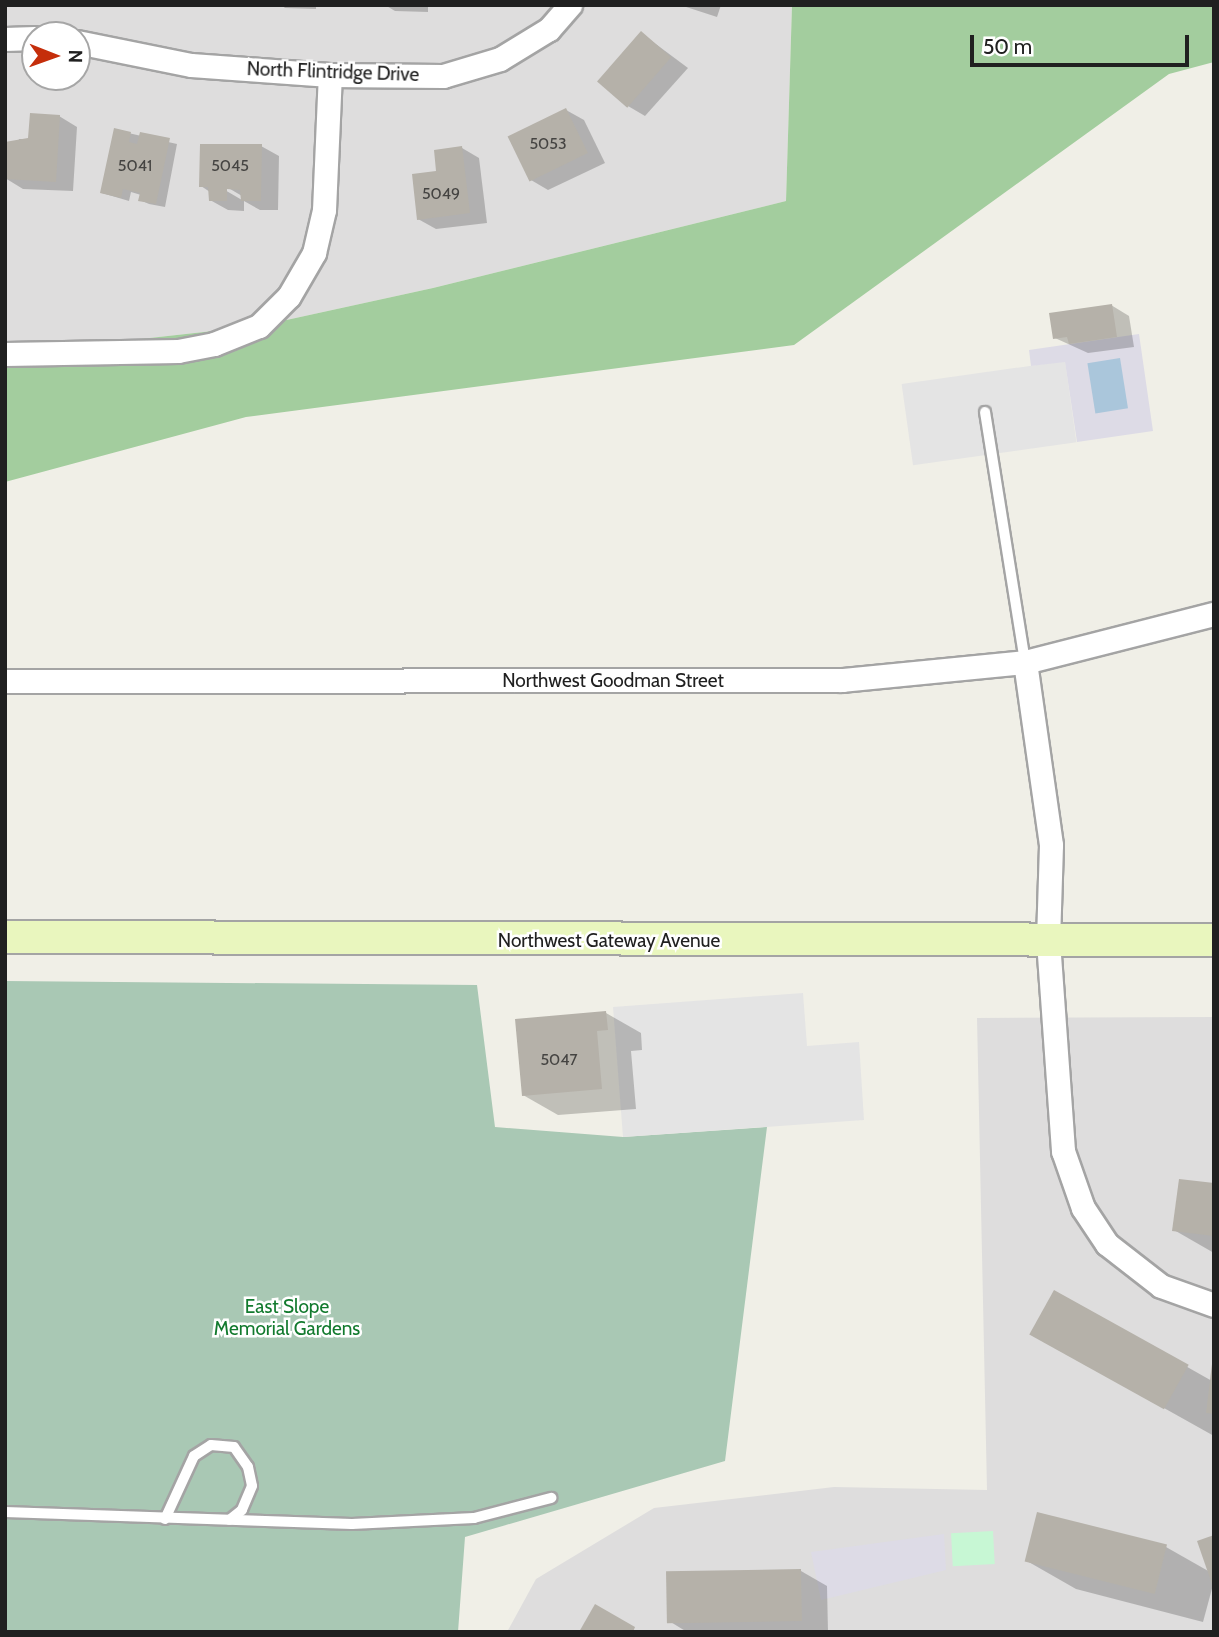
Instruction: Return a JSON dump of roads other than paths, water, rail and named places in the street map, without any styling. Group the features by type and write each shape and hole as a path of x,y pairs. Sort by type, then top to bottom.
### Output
{"main road":[{"name":"Northwest Gateway Avenue","path":"5,937 1214,940"}],"street":[{"name":"North Flintridge Drive","path":"91,45 191,65 330,75 443,76 500,59 549,29 570,5"},
{"path":"5,354 178,351 214,344 259,326 289,296 314,253 324,210 330,75"},
{"name":"Northwest Goodman Street","path":"5,681 797,681 956,672 1025,662 1214,614"},
{"path":"1025,662 1050,831 1048,941 1063,1152 1083,1208 1107,1244 1161,1286 1214,1305"}],"lane":[{"path":"985,412 1025,662"},
{"path":"165,1518 194,1457 211,1445 234,1447 248,1467 252,1486 242,1510 229,1520"},
{"path":"5,1512 229,1520 448,1521 493,1514 551,1498"}],"water":[{"path":"1120,358 1128,408 1095,414 1087,363"}],"park label":[{"name":"East Slope Memorial Gardens","path":"287,1318"}]}
